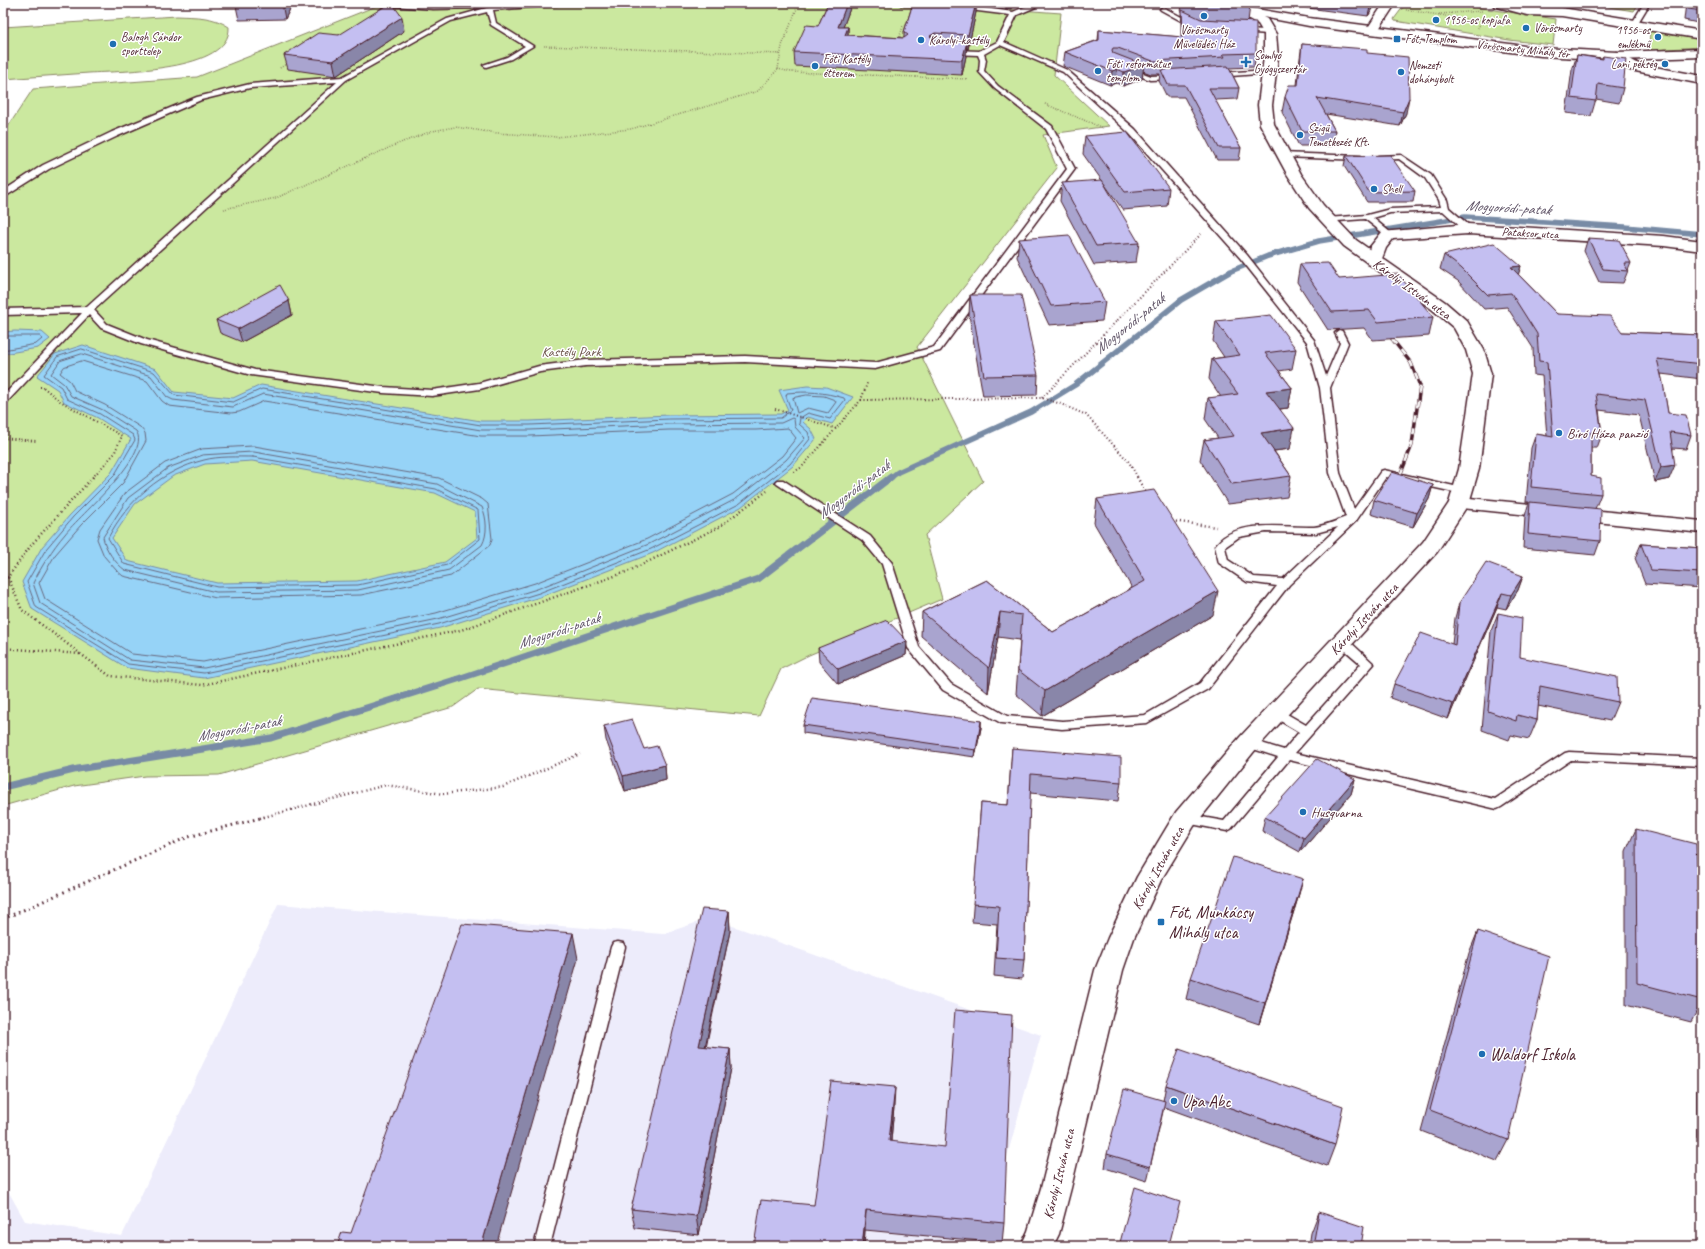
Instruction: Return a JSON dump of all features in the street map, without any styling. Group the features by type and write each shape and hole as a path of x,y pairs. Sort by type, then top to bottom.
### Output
{"main road":[{"path":"1498,3 1527,11 1562,12 1702,35"},
{"path":"1233,5 1267,29 1298,22"},
{"name":"Vörösmarty Mihály tér","path":"1233,5 1298,22 1373,29 1519,49 1568,54 1617,56 1702,53"},
{"path":"1373,29 1389,5"},
{"name":"Károlyi István utca","path":"1037,1246 1043,1234 1056,1188 1109,970 1121,938 1150,876 1184,820 1248,743 1430,547 1461,497 1469,469 1482,374 1475,350 1461,325 1451,316 1374,261 1338,231 1317,208 1284,155 1267,124 1265,105 1271,57 1267,29"},
{"path":"1617,56 1635,67 1702,80"},
{"name":"Pataksor utca","path":"1387,234 1465,227 1664,241 1702,246"},
{"path":"1374,261 1378,247 1387,234"},
{"path":"1461,497 1702,528"}],"lane":[{"path":"373,18 392,4 433,7 512,6 557,3"},
{"path":"901,3 936,5"},
{"path":"957,6 1014,14 1033,5 1042,3"},
{"path":"1634,25 1647,3"},
{"path":"3,401 89,310 344,79 449,20 490,9 512,6"},
{"path":"486,65 509,58 530,46 493,24 490,9"},
{"path":"1163,9 1199,29"},
{"path":"949,52 980,54 1000,43 1014,14"},
{"path":"1237,30 1267,29"},
{"path":"1000,43 1064,71 1132,131 1244,257 1311,342 1325,388 1335,473 1352,519"},
{"path":"3,312 89,310 104,326 144,342 254,373 383,390 432,393 480,386 539,369 586,363 745,359 875,366 937,349 1071,169 1049,128 981,71 983,60 980,54"},
{"path":"1121,67 1150,78 1182,77"},
{"path":"1213,75 1269,72"},
{"path":"3,194 46,167 115,134 199,98 250,86 344,79"},
{"path":"1284,155 1310,155 1328,158 1401,157 1428,177 1443,200 1448,211 1465,227"},
{"path":"1338,231 1367,217 1390,211 1448,211"},
{"path":"1367,217 1387,234"},
{"path":"1325,388 1344,343 1339,333"},
{"path":"780,482 845,526 866,538 887,563 914,648 947,687 1005,720 1062,725 1148,718 1204,686 1285,583 1352,519 1384,473 1461,497"},
{"path":"1285,583 1251,580 1223,561 1220,546 1236,534 1266,529 1316,530 1352,519"},
{"path":"1184,820 1227,826 1306,731 1368,664 1343,642"},
{"path":"1276,713 1306,731"},
{"path":"1248,743 1286,755 1497,804 1569,756 1702,762"},
{"path":"542,1246 618,947"}],"path":[{"path":"195,214 276,198 400,143 432,131 455,127 497,133 557,137 631,129 758,91 778,69 782,46 799,3"},
{"path":"1389,5 1432,14 1500,24"},
{"path":"1432,14 1487,10 1477,30"},
{"path":"899,42 903,26"},
{"path":"530,46 781,54"},
{"path":"250,86 294,59"},
{"path":"778,69 790,72 989,79"},
{"path":"1039,101 1103,128"},
{"path":"1042,398 1213,222"},
{"path":"8,577 22,610 110,676 202,685 461,630 629,571 719,527 780,482 802,468 829,435 837,429 861,400 875,366"},
{"path":"3,578 8,577 32,544 114,454 122,436 60,401 43,387 18,385"},
{"path":"861,400 1042,398 1061,404 1086,415 1128,462 1147,494"},
{"path":"775,409 837,429"},
{"path":"3,438 36,441"},
{"path":"1170,521 1252,531"},
{"path":"3,648 80,654"},
{"path":"3,919 188,837 386,785 443,794 503,787 580,754"}],"shaded area":[{"path":"278,904 663,934 710,918 1041,1035 982,1246 3,1246 3,1182 25,1221 122,1236"}],"green space":[{"name":"Kastély Park","path":"384,3 556,5 608,3 950,5 1061,13 1054,75 1109,126 1043,135 1057,168 917,347 983,481 925,535 942,599 809,655 781,669 759,716 478,689 453,707 219,775 145,776 74,786 3,806 3,131 5,131 33,89 197,77"},
{"path":"1406,3 1447,3 1556,19 1553,45 1509,40 1395,21 1394,19"},
{"path":"1583,3 1639,3 1634,11"},
{"name":"Balogh Sándor sporttelep","path":"177,16 198,17 223,23 229,27 225,42 212,53 194,61 171,66 124,71 3,79 3,27"},
{"path":"1650,30 1702,37 1702,47 1649,50"}],"water":[{"path":"3,332 42,332 50,339 38,348 3,354"},
{"path":"83,345 156,369 174,392 233,398 261,385 481,421 530,421 669,415 781,414 788,410 779,390 807,386 826,387 853,397 832,424 808,417 803,422 811,429 816,439 793,466 741,507 653,553 540,597 440,628 204,678 127,668 32,609 22,582 42,547 70,515 111,473 131,439 98,418 64,402 58,390 37,376 55,354","holes":["252,461 435,493 475,512 477,538 445,562 357,581 217,583 127,561 112,538 135,504 173,476 205,464"]}],"building":[{"path":"236,3 282,3 235,4"},
{"path":"392,3 402,17 333,61 284,55 318,33 339,35"},
{"path":"828,3 847,3 838,27 848,27 845,35 904,38 908,35 904,32 913,3 976,3 968,35 935,33 930,36 934,40 967,42 962,60 794,52 806,25 818,26"},
{"path":"1201,3 1244,3 1250,6 1203,4"},
{"path":"1689,3 1702,3 1702,11 1688,9"},
{"path":"1182,10 1201,19 1256,22 1256,53 1223,54 1225,57 1153,61 1118,48 1113,48 1113,53 1144,65 1124,72 1117,69 1112,71 1065,52 1099,40 1099,30 1183,37"},
{"path":"1302,44 1367,49 1367,53 1408,57 1409,98 1403,112 1317,98 1335,131 1302,131 1285,97 1289,85 1298,85"},
{"path":"1577,55 1603,59 1603,56 1626,59 1623,88 1598,84 1596,101 1571,98"},
{"path":"1228,66 1239,88 1209,88 1241,148 1219,148 1185,85 1168,85 1161,70"},
{"path":"1127,132 1169,188 1125,192 1085,136"},
{"path":"1390,155 1415,191 1369,192 1346,156"},
{"path":"1102,180 1139,243 1096,246 1062,183"},
{"path":"1069,235 1105,302 1051,306 1019,239"},
{"path":"1588,238 1619,240 1631,263 1624,263 1628,271 1603,269"},
{"path":"1494,243 1521,266 1511,267 1557,314 1610,316 1622,332 1702,335 1702,364 1657,359 1668,413 1686,415 1691,435 1670,432 1675,465 1661,467 1645,400 1596,394 1602,434 1591,432 1591,476 1601,478 1601,494 1531,487 1536,434 1553,437 1547,362 1539,361 1537,334 1511,293 1488,295 1461,268 1444,255"},
{"path":"1328,263 1339,279 1398,274 1433,317 1378,322 1369,310 1332,312 1300,264"},
{"path":"280,285 289,301 238,329 216,320"},
{"path":"970,295 1021,295 1038,375 984,376"},
{"path":"1271,315 1296,349 1265,353 1292,388 1266,391 1294,428 1261,433 1291,476 1232,484 1204,440 1234,436 1208,398 1238,394 1212,359 1240,355 1216,321"},
{"path":"1392,472 1433,485 1417,513 1374,500"},
{"path":"1154,490 1218,591 1045,691 1018,670 1022,615 1000,612 989,668 922,612 987,580 1053,632 1145,581 1097,499"},
{"path":"1530,502 1601,509 1600,541 1528,534"},
{"path":"1641,544 1702,548 1702,573 1651,570"},
{"path":"1486,562 1523,576 1511,595 1502,593 1453,704 1394,684 1421,633 1455,645 1459,603"},
{"path":"1498,613 1522,618 1520,657 1617,677 1618,702 1540,686 1537,720 1517,715 1516,721 1488,711"},
{"path":"887,620 907,641 838,669 818,648"},
{"path":"812,698 981,721 976,750 803,725"},
{"path":"632,719 644,749 657,746 665,765 623,776 604,726"},
{"path":"1012,748 1121,757 1121,782 1031,774 1024,960 996,958 999,906 973,904 981,803 1008,805"},
{"path":"1317,759 1355,779 1304,838 1265,817"},
{"path":"1636,829 1696,844 1702,1000 1637,983"},
{"path":"1233,857 1303,879 1265,1003 1191,978"},
{"path":"702,909 729,911 699,1046 730,1049 696,1216 631,1209"},
{"path":"462,924 573,933 482,1244 487,1244 487,1246 337,1246 342,1232 351,1233"},
{"name":"Waldorf Iskola","path":"1478,931 1549,956 1508,1140 1430,1110"},
{"path":"955,1010 1012,1015 1004,1223 866,1210 862,1246 754,1246 761,1200 814,1205 831,1081 895,1087 889,1141 945,1147"},
{"path":"1179,1049 1343,1106 1335,1145 1166,1085"},
{"path":"1124,1089 1165,1101 1150,1167 1107,1154"},
{"path":"1135,1187 1180,1202 1170,1241 1184,1246 1119,1246"},
{"path":"1319,1212 1364,1227 1361,1246 1313,1246"}],"waterway":[{"name":"Mogyoródi-patak","path":"890,478 898,472 1031,412 1075,385 1181,300 1231,271 1268,256 1319,241 1465,217 1625,227 1702,234"},
{"name":"Mogyoródi-patak","path":"3,787 78,769 271,738 458,679 758,579 891,477"}],"railway":[{"path":"1392,339 1411,363 1420,386 1412,445 1399,478"},
{"path":"1397,483 1399,477"}],"place":[{"name":"Vörösmarty Művelődési Ház","path":"1204,16"},
{"name":"1956-os kopjafa","path":"1436,20"},
{"name":"Vörösmarty","path":"1526,28"},
{"name":"1956-os emlékmű","path":"1658,37"},
{"name":"Fót, Templom","path":"1397,39"},
{"name":"Károlyi-kastély","path":"921,40"},
{"name":"Balogh Sándor sporttelep","path":"113,44"},
{"name":"Somlyó Gyógyszertár","path":"1246,62"},
{"name":"Lani pékség","path":"1665,64"},
{"name":"Fóti Kastély étterem","path":"815,66"},
{"name":"Fóti református templom","path":"1098,71"},
{"name":"Nemzeti dohánybolt","path":"1401,72"},
{"name":"Szigü Temetkezés Kft.","path":"1300,135"},
{"name":"Shell","path":"1374,189"},
{"name":"Bíró Háza panzió","path":"1559,433"},
{"name":"Husqvarna","path":"1303,812"},
{"name":"Fót, Munkácsy Mihály utca","path":"1161,922"},
{"name":"Waldorf Iskola","path":"1482,1054"},
{"name":"Upa Abc","path":"1174,1101"}]}
